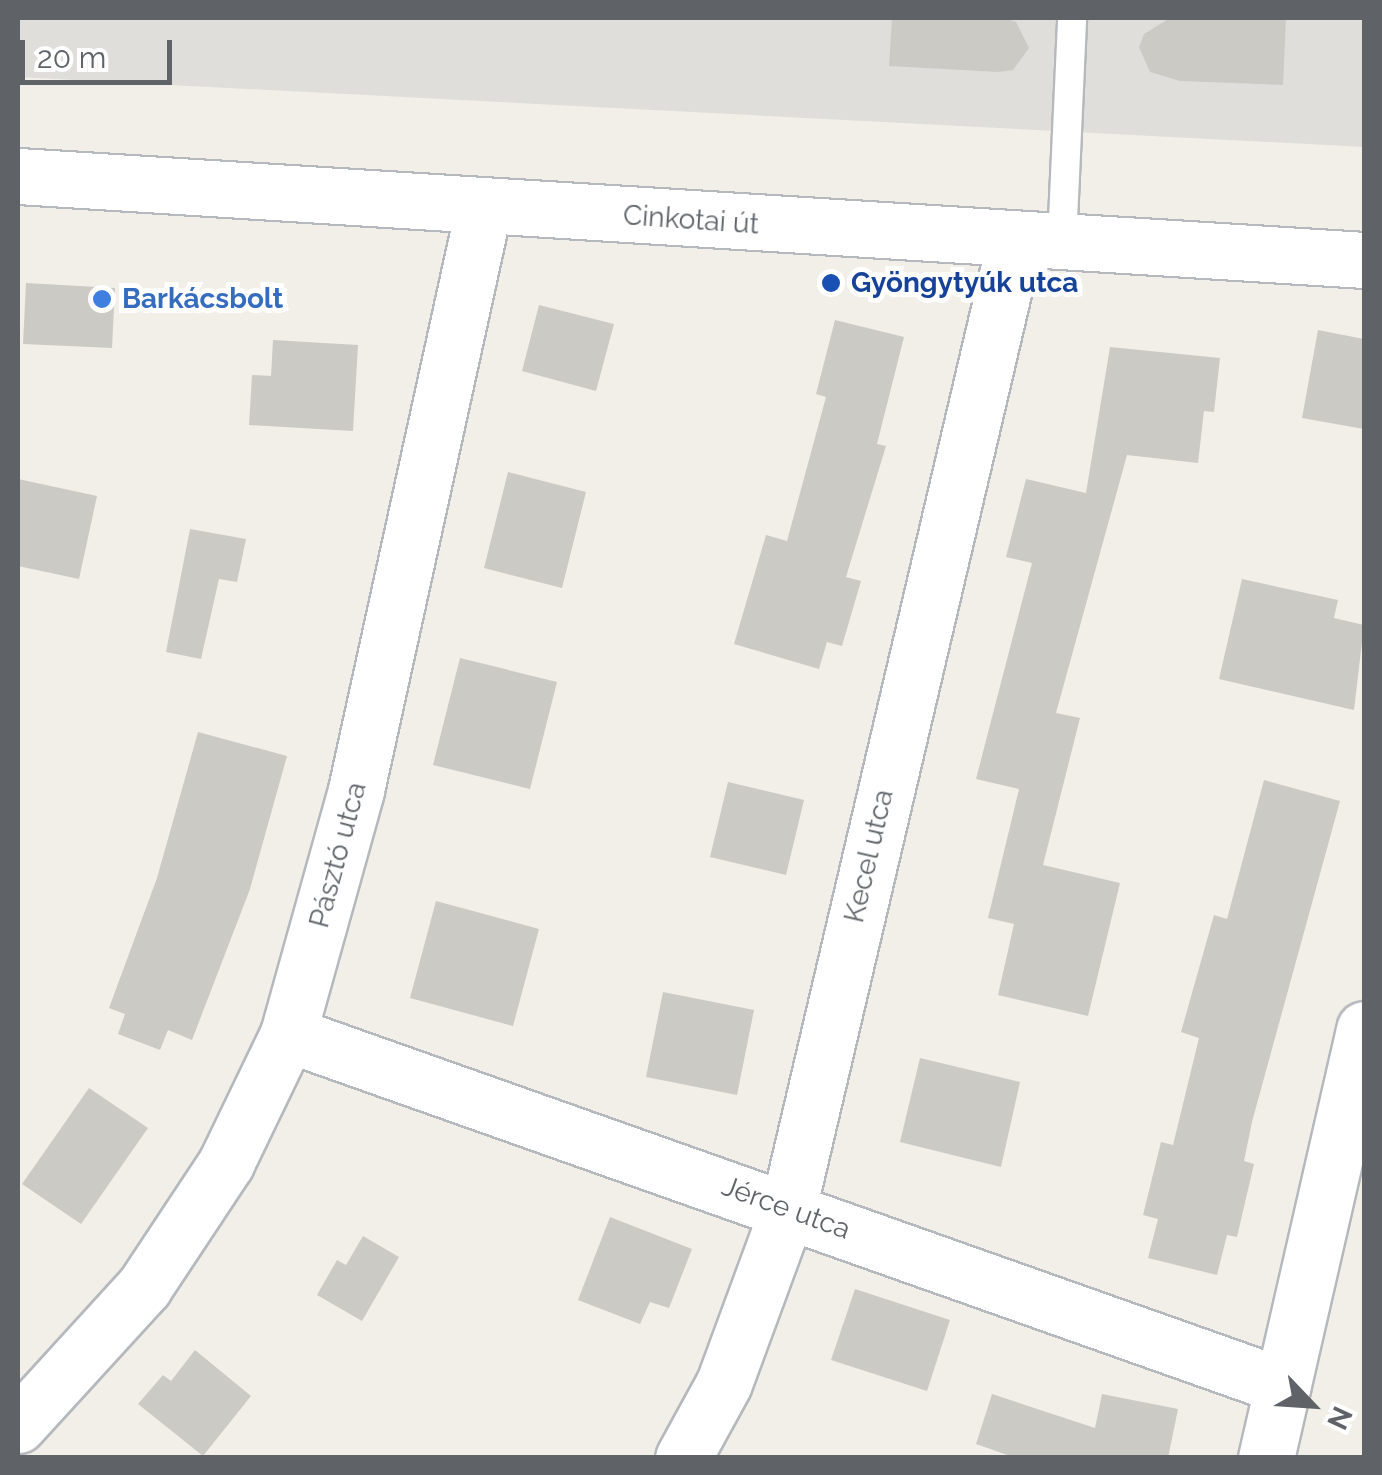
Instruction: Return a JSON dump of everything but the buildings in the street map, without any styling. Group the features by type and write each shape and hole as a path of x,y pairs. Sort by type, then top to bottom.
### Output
{"street":[{"name":"Cinkotai út","path":"18,176 1364,260"},
{"name":"Pásztó utca","path":"18,1425 144,1287 226,1163 288,1034 356,790 484,206"},
{"name":"Kecel utca","path":"683,1458 724,1383 788,1209 1038,241"},
{"path":"1266,1458 1364,1030"},
{"name":"Jérce utca","path":"288,1034 1282,1386"}],"lane":[{"path":"1038,241 1072,18"}],"shaded area":[{"path":"18,18 1364,18 1364,147 18,77"}],"place":[{"name":"Gyöngytyúk utca","path":"831,283"},
{"name":"Barkácsbolt","path":"102,299"}]}
